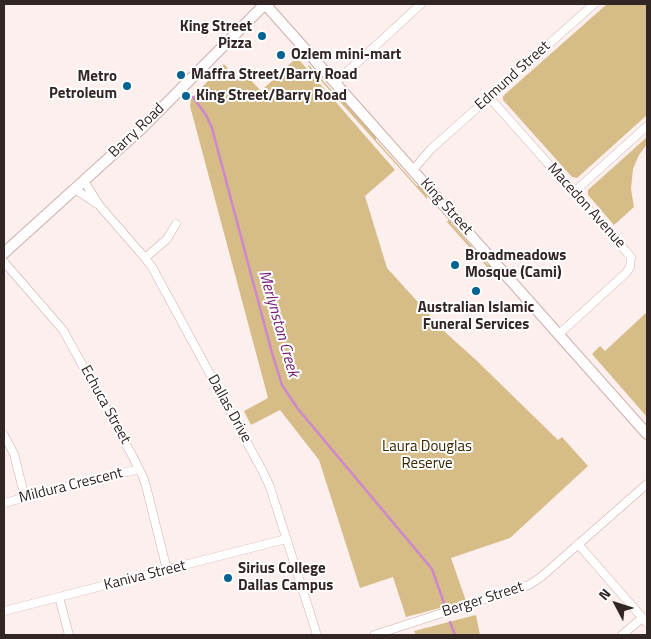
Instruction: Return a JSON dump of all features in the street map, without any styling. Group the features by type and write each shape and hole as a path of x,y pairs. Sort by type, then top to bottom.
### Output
{"street":[{"name":"King Street","path":"265,4 647,434"},
{"name":"Barry Road","path":"4,253 142,128 265,4"},
{"path":"335,83 421,4"},
{"name":"Edmund Street","path":"410,167 594,4"},
{"name":"Macedon Avenue","path":"489,97 631,257 631,263 626,273 558,334"},
{"path":"574,192 647,126"},
{"name":"Dallas Drive","path":"84,181 99,205 152,266 264,475 270,487 317,635"},
{"name":"Dallas Drive","path":"74,190 99,205"},
{"path":"145,258 167,239 176,224"},
{"name":"Echuca Street","path":"4,262 63,330 139,469 146,486 167,570"},
{"path":"4,435 13,451 25,498"},
{"name":"Mildura Crescent","path":"4,503 139,469"},
{"name":"Berger Street","path":"374,635 529,585 542,577 647,484"},
{"name":"Kaniva Street","path":"4,612 286,539"},
{"path":"578,544 645,621 622,635"},
{"path":"59,597 68,635"}],"green space":[{"path":"607,4 647,4 647,115 577,178 572,177 503,100 503,96"},
{"name":"Laura Douglas Reserve","path":"293,61 300,61 395,170 365,196 387,268 446,333 558,440 562,437 588,466 510,538 451,558 466,601 406,617 393,577 360,588 319,460 280,410 251,425 244,411 268,398 190,106 191,99 224,64 239,81 246,75 261,91"},
{"path":"308,66 334,93 338,93 376,135 376,140 417,186 421,186 428,194 427,199"},
{"path":"647,137 647,144 639,155 633,169 631,189 634,207 614,225 588,195 588,190"},
{"path":"449,219 488,265 491,266 488,268 447,222"},
{"path":"647,312 647,417 592,354 600,346 605,351"},
{"path":"476,615 480,635 416,635 414,631"}],"waterway":[{"name":"Merlynston Creek","path":"193,97 206,115 212,128 282,385 298,409 432,569 444,603"},
{"name":"Merlynston Creek","path":"450,622 455,635"}],"place":[{"name":"King Street Pizza","path":"262,36"},
{"name":"Ozlem mini-mart","path":"281,55"},
{"name":"Maffra Street/Barry Road","path":"181,75"},
{"name":"Metro Petroleum","path":"127,86"},
{"name":"King Street/Barry Road","path":"186,96"},
{"name":"Broadmeadows Mosque (Cami)","path":"455,265"},
{"name":"Australian Islamic Funeral Services","path":"476,291"},
{"name":"Sirius College Dallas Campus","path":"228,578"}]}
